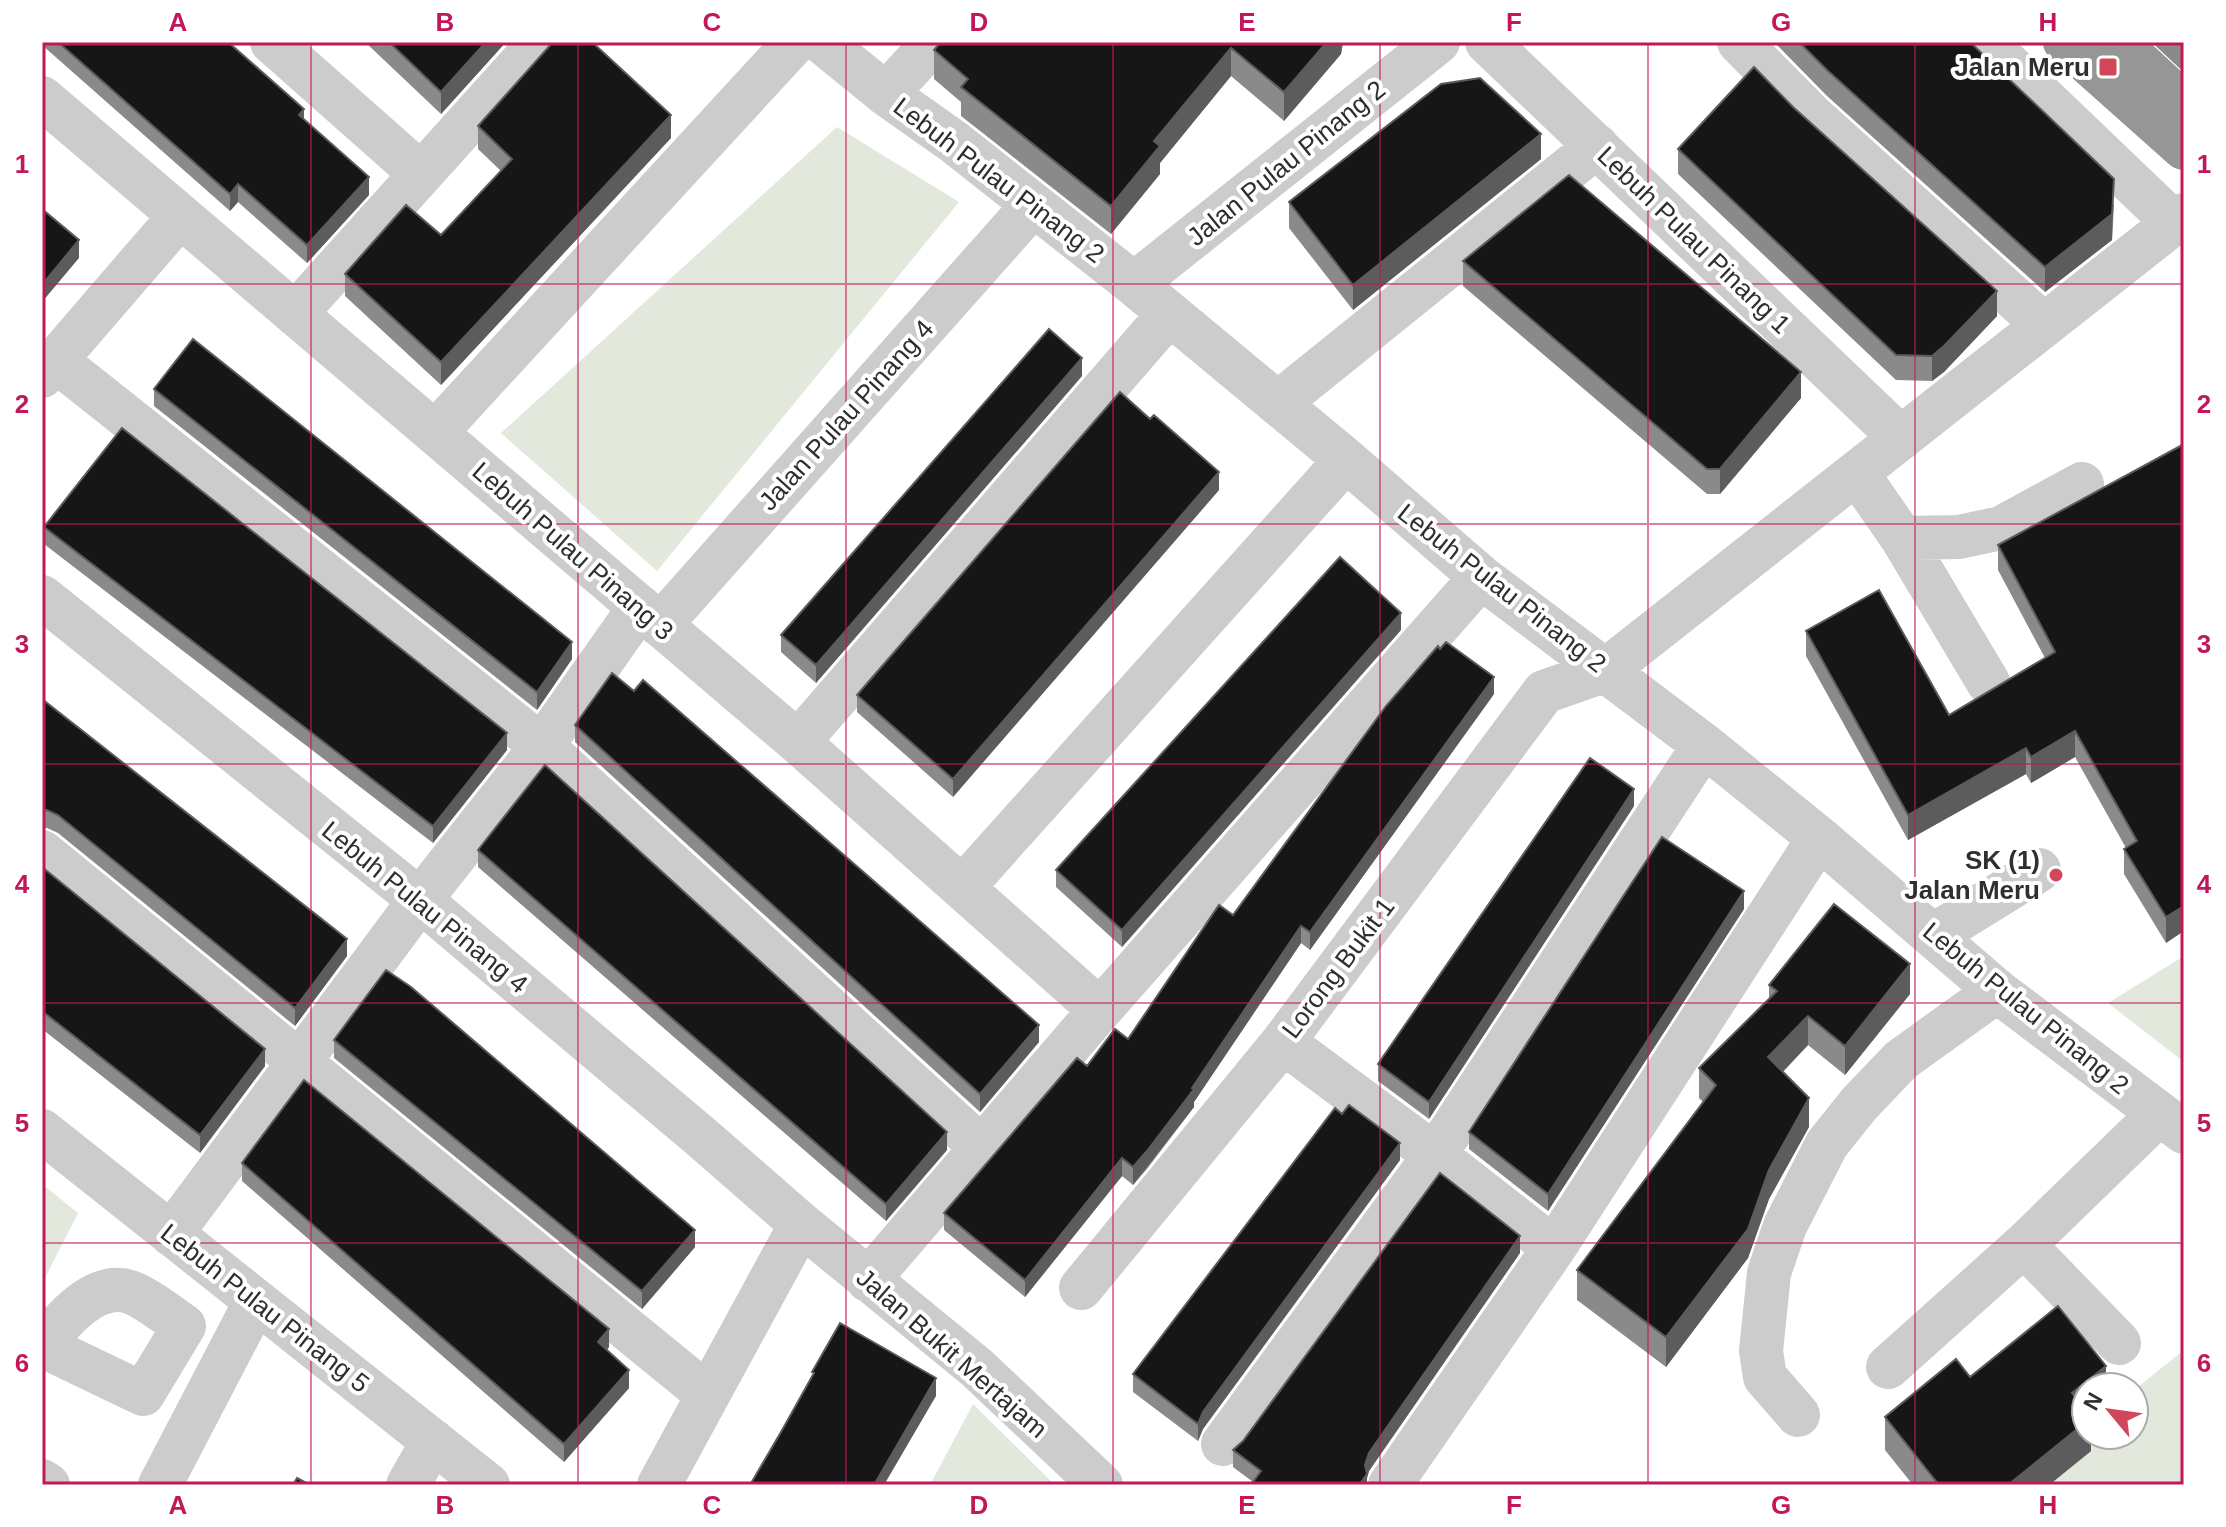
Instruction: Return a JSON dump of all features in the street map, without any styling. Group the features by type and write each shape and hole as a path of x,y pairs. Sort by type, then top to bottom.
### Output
{"highway":[{"path":"2065,42 2184,148"},
{"path":"2117,42 2184,104"}],"street":[{"path":"272,42 421,174"},
{"path":"295,314 540,42"},
{"path":"435,433 795,42"},
{"name":"Lebuh Pulau Pinang 2","path":"822,42 1134,284 1481,577 1704,745 1819,838 1997,991 2172,1123"},
{"path":"886,94 934,42"},
{"name":"Jalan Pulau Pinang 2","path":"1134,284 1438,42"},
{"name":"Lebuh Pulau Pinang 1","path":"1487,42 1901,438"},
{"path":"1739,42 1810,114 2044,325"},
{"path":"1985,42 2179,219"},
{"name":"Lebuh Pulau Pinang 3","path":"42,98 798,742 1100,1010"},
{"path":"1278,403 1597,146"},
{"name":"Jalan Pulau Pinang 4","path":"171,1234 420,900 650,616 1033,205"},
{"path":"180,216 49,368 542,746 981,1147"},
{"name":"Lorong Bukit 1","path":"1081,1288 1283,1042 1544,692 1606,670 2179,219"},
{"path":"798,742 1169,314"},
{"path":"963,887 1346,460"},
{"path":"1857,473 1902,538 1988,682"},
{"path":"1902,538 1959,537 2001,528 2082,484"},
{"path":"868,1280 1100,1010 1481,577"},
{"name":"Lebuh Pulau Pinang 4","path":"42,597 420,900 801,1224"},
{"path":"1223,1444 1435,1155 1704,745"},
{"path":"1390,1485 1554,1248 1819,838"},
{"path":"42,852 708,1395"},
{"path":"1934,935 2039,870"},
{"path":"1798,1415 1765,1377 1761,1351 1769,1273 1785,1226 1827,1144 1859,1104 1901,1060 1997,991"},
{"path":"1283,1042 1554,1248"},
{"path":"1888,1367 2024,1245 2172,1123"},
{"name":"Lebuh Pulau Pinang 5","path":"42,1131 488,1485"},
{"path":"659,1485 801,1224"},
{"name":"Jalan Bukit Mertajam","path":"801,1224 977,1368 1101,1485"},
{"path":"2024,1245 2119,1343"},
{"path":"160,1485 256,1301"},
{"path":"408,1485 433,1441"},
{"path":"42,1481 48,1485"}],"shaded area":[{"path":"837,127 959,202 657,571 501,433"},
{"path":"2184,956 2184,1062 2108,1003"},
{"path":"42,1184 78,1213 42,1284"},
{"path":"2184,1350 2184,1485 2015,1485 2070,1446 2070,1451 2150,1451 2150,1377"},
{"path":"973,1404 1055,1485 930,1485"}],"building":[{"path":"58,42 228,42 304,109 299,115 369,177 307,245 238,184 230,194"},
{"path":"389,42 486,42 441,92"},
{"path":"553,42 592,42 671,115 441,362 345,274 406,205 441,235 512,159 478,126"},
{"path":"941,42 1327,42 1284,92 1231,48 1154,141 1160,146 1111,206 961,87 968,79 934,50"},
{"path":"1799,42 1970,42 2114,179 2112,214 2045,267"},
{"path":"1754,67 1793,107 1997,291 1932,356 1896,355 1678,149"},
{"path":"1480,78 1541,134 1353,285 1289,202 1441,84"},
{"path":"1569,175 1801,372 1720,469 1707,469 1463,261"},
{"path":"42,209 79,240 42,285"},
{"path":"1049,329 1082,358 816,665 781,635"},
{"path":"193,339 572,642 537,692 154,389"},
{"path":"1120,392 1150,419 1154,415 1219,472 953,779 857,695"},
{"path":"122,428 507,733 433,826 44,527"},
{"path":"2184,444 2184,906 2166,917 2124,849 2137,841 2075,731 2031,757 2026,748 1908,815 1806,631 1879,590 1949,715 2055,652 1998,545"},
{"path":"1340,557 1401,613 1122,930 1056,870"},
{"path":"1446,642 1494,677 1310,932 1301,926 1194,1089 1147,1151 1133,1167 1122,1158 1025,1280 944,1213 1077,1058 1087,1066 1115,1029 1128,1039 1219,905 1233,915 1386,706 1438,646 1440,649"},
{"path":"612,673 634,691 643,680 1039,1025 980,1094 575,725"},
{"path":"42,699 347,939 295,1008 58,815 42,810"},
{"path":"1590,758 1634,789 1429,1102 1378,1064"},
{"path":"545,765 947,1132 886,1204 478,850"},
{"path":"1662,837 1744,891 1548,1194 1469,1132"},
{"path":"42,867 265,1049 200,1135 42,1011"},
{"path":"1834,904 1910,964 1845,1046 1808,1016 1768,1057 1809,1098 1769,1170 1748,1229 1666,1337 1577,1270 1716,1085 1699,1068 1777,991 1769,985"},
{"path":"386,970 411,987 695,1230 642,1291 334,1040"},
{"path":"304,1080 609,1329 598,1342 629,1370 564,1444 242,1163"},
{"path":"1349,1105 1400,1143 1203,1412 1198,1424 1133,1374 1335,1108 1342,1114"},
{"path":"1440,1173 1520,1236 1369,1453 1365,1465 1367,1474 1359,1485 1257,1485 1253,1482 1261,1471 1233,1450 1243,1441"},
{"path":"2058,1306 2106,1366 2100,1371 2070,1371 2070,1435 2008,1485 1939,1485 1885,1417 1956,1359 1970,1377"},
{"path":"840,1323 936,1378 874,1485 750,1485 814,1373"},
{"path":"297,1478 310,1485 293,1485"}],"tram line":[{"path":"2153,42 2184,71"}],"place":[{"name":"Jalan Meru","path":"2108,67"},
{"name":"SK (1) Jalan Meru","path":"2056,875"}]}
